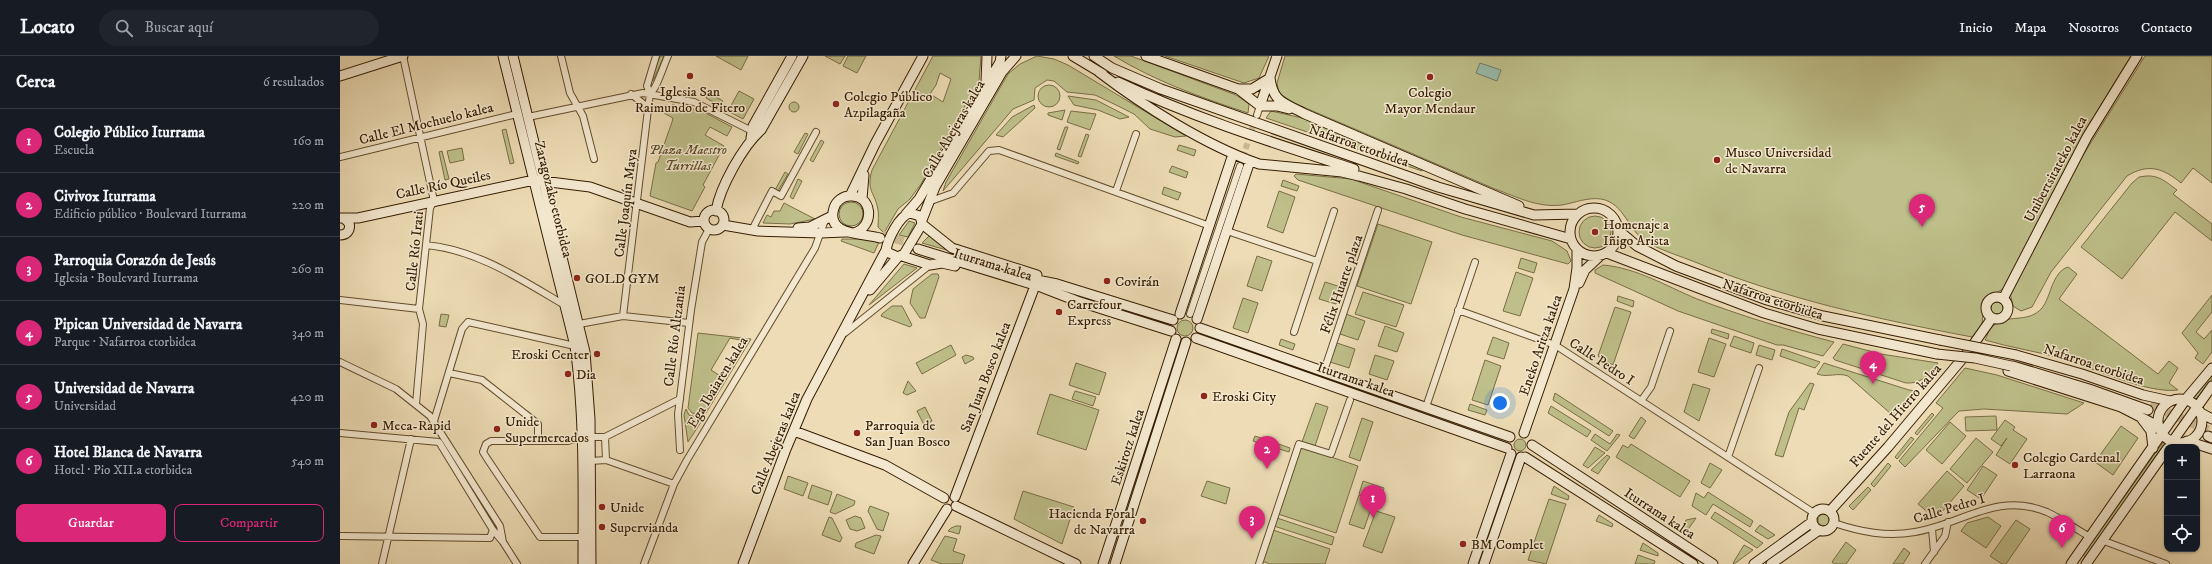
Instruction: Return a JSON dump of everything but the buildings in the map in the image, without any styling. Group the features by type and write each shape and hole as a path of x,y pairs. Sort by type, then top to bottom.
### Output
{"main road":[{"path":"340,76 403,56"},
{"name":"Zaragozako etorbidea","path":"503,56 518,114 579,324 588,384 586,437 587,537 591,564"},
{"name":"Zaragozako etorbidea","path":"513,56 528,117 538,180 575,346 590,462 587,537 583,564"},
{"path":"716,211 718,198 752,135 753,126 792,56"},
{"path":"752,135 761,130 803,56"},
{"path":"850,196 867,160 923,56"},
{"path":"986,84 987,56"},
{"name":"Calle Abejeras kalea","path":"744,564 807,399 858,305 892,236 906,214 924,191 1001,56"},
{"name":"Calle Abejeras kalea","path":"858,305 900,257 922,222 933,191 1002,72 1016,56"},
{"name":"Nafarroa etorbidea","path":"1073,56 1099,72 1151,97 1465,209 1571,239"},
{"name":"Nafarroa etorbidea","path":"1094,56 1112,68 1161,89 1232,116 1438,187 1534,215 1578,214"},
{"name":"Nafarroa etorbidea","path":"1102,56 1137,78"},
{"path":"1146,56 1238,89 1260,106 1277,106 1305,114"},
{"path":"1260,106 1277,56"},
{"name":"Unibertsitateko kalea","path":"2003,299 2087,137 2137,56"},
{"name":"Nafarroa etorbidea","path":"1099,72 1122,90 1233,154 1250,161 1259,164 1342,172 1400,187"},
{"path":"1238,89 1252,89 1270,78"},
{"path":"1270,78 1272,92 1279,100 1305,114 1514,205 1561,215"},
{"path":"1186,342 1196,338 1188,319 1210,226 1233,154"},
{"path":"829,218 835,224 849,232 863,228 867,222 868,208 862,199 867,160"},
{"path":"1188,319 1227,231 1250,161"},
{"path":"538,180 590,187 690,222 707,225 718,229 723,225 758,231 820,234 849,232 881,236 873,230 867,222"},
{"name":"Calle Río Queiles","path":"342,218 358,218 538,180"},
{"path":"776,231 810,227 829,218 837,202 841,198 850,196 862,199"},
{"path":"1599,209 1612,216 1618,230 1616,243 1604,254 1588,256 1577,249 1571,239 1571,226 1578,214 1585,210 1599,209"},
{"path":"707,225 708,213 716,211 723,216 723,225"},
{"name":"Iturrama kalea","path":"906,214 917,214 922,222 952,248 1047,278 1056,284"},
{"path":"342,218 350,226"},
{"path":"340,235 346,234 350,226 358,218"},
{"name":"Nafarroa etorbidea","path":"1618,230 1637,246 1676,266 1766,300 1823,316 1940,340 2149,407"},
{"name":"Iturrama kalea","path":"1186,342 1174,335 1041,287 919,247 1030,279 1056,284 1188,319 1426,408 1510,437"},
{"name":"Eneko Aritza kalea","path":"1524,433 1574,289 1577,268 1577,249"},
{"name":"Iturrama kalea","path":"886,250 888,253 930,266 936,263 945,264 1033,291 1077,301"},
{"name":"Nafarroa etorbidea","path":"1604,254 1764,313 1818,329 1937,354 2012,363 2082,374 2142,395 2170,401 2186,399"},
{"name":"Eneko Aritza kalea","path":"1574,289 1585,270 1604,254"},
{"name":"San Juan Bosco kalea","path":"956,502 1033,291"},
{"path":"1993,298 2003,299 2006,302 2008,312 2001,319 1992,318 1988,315 1986,305 1993,298"},
{"name":"Fuente del Hierro kalea","path":"1830,511 1888,447 1980,336 1992,318"},
{"name":"Eskirotz kalea","path":"1103,564 1174,335 1188,319"},
{"name":"Iturrama kalea","path":"1196,338 1509,451"},
{"name":"Eskirotz kalea","path":"1115,564 1186,342"},
{"name":"Nafarroa etorbidea","path":"2012,363 2098,398 2158,426"},
{"path":"2071,564 2186,399 2212,368"},
{"path":"2171,444 2199,410 2212,386"},
{"path":"2186,399 2212,419"},
{"path":"2168,444 2158,426 2159,412 2170,401"},
{"path":"2178,444 2187,442 2194,438 2200,430 2202,423 2199,410"},
{"name":"Nafarroa etorbidea","path":"2139,416 2152,431 2153,448"},
{"path":"794,431 885,465 944,498"},
{"path":"1473,564 1509,451 1510,437 1518,433 1524,433 1530,437 1532,445 1530,452 1523,457 1484,564"},
{"path":"2187,442 2212,449"},
{"name":"Iturrama kalea","path":"1532,445 1713,564"},
{"path":"1509,451 1523,457"},
{"path":"2086,564 2104,541 2164,453"},
{"name":"Iturrama kalea","path":"1523,457 1692,564"},
{"path":"944,498 949,495 956,502 1076,564"},
{"path":"944,498 943,502 946,509"},
{"path":"946,509 954,509 956,502"},
{"path":"913,564 946,509"},
{"path":"1754,564 1813,517 1820,509 1830,511 1834,519 1834,523 1828,530 1818,530 1772,564"},
{"path":"1813,517 1818,530"}],"street":[{"name":"Calle Río Irati","path":"403,56 434,201 430,208 419,309 422,324 416,404"},
{"path":"561,56 570,94 583,116 594,159"},
{"name":"Calle Joaquín Maya","path":"623,316 649,108 650,93 647,86 656,56"},
{"path":"650,93 656,89 661,70 668,56"},
{"path":"528,117 631,94 650,93 694,102 752,135"},
{"path":"631,94 649,108"},
{"path":"1257,115 1260,106"},
{"name":"Calle El Mochuelo kalea","path":"340,157 518,114"},
{"path":"754,226 772,191 781,196 816,132"},
{"path":"1116,191 1136,134"},
{"path":"928,202 946,196 958,189 989,151 999,150 1210,226"},
{"path":"1188,319 1240,166"},
{"path":"933,191 946,196"},
{"name":"Félix Huarte plaza","path":"1326,365 1378,210"},
{"path":"1294,332 1334,211"},
{"name":"Ega Ibaiaren kalea","path":"644,564 674,484 758,339 815,248 820,234 829,218"},
{"name":"Calle Río Altzania","path":"680,450 678,414 689,323 702,242 707,225"},
{"path":"1227,231 1317,261"},
{"path":"426,245 437,246 485,260 566,306"},
{"path":"1426,408 1475,262"},
{"name":"Calle Abejeras kalea","path":"840,337 867,313 930,266"},
{"path":"340,300 419,309"},
{"name":"Calle Pedro I","path":"1458,310 1555,345 1728,457 1813,517"},
{"path":"579,324 623,316 689,323"},
{"path":"434,421 462,328 468,322 575,346"},
{"name":"Calle Pedro I","path":"1641,401 1651,387 1670,331"},
{"path":"340,362 395,388 416,404 434,421 500,526 503,542"},
{"path":"1728,457 1759,368"},
{"path":"449,373 482,380 538,424 538,441"},
{"path":"587,537 540,537 485,456 483,452 486,444 491,441 568,441 586,437 605,437 680,398"},
{"path":"1259,564 1298,444 1331,454 1350,400"},
{"path":"340,433 439,442 493,530 503,542 517,564"},
{"path":"605,437 606,460"},
{"path":"382,564 411,439"},
{"path":"590,462 606,460 674,484"},
{"name":"Calle Pedro I","path":"1834,523 1877,534 1894,535 1932,529 1974,512 1995,507 2020,507 2047,512 2090,537"},
{"path":"1925,564 1945,536 1948,522"},
{"path":"1932,529 1934,552"},
{"path":"340,536 490,538 493,530"},
{"path":"2104,541 2166,564"}],"green space":[{"path":"660,56 664,56 653,81 651,79"},
{"path":"716,56 748,56 741,70"},
{"path":"825,56 845,56 840,64"},
{"path":"848,56 866,56 857,73 843,66"},
{"path":"933,56 981,56 979,81 921,184 910,199 898,209 884,233 878,227 877,204 870,188 872,170","holes":["940,73 951,79 943,102 930,94 936,85"]},
{"path":"1037,56 1054,59 1068,65 1186,136 1175,137 1150,129 1134,114 1114,104 1095,95 1067,92 1054,81 1047,80 1035,88 1034,100 1013,109 943,191 946,182 1008,74 1020,64"},
{"path":"1114,56 1131,56 1236,95 1249,104 1248,113 1162,81"},
{"path":"1165,56 1269,56 1259,78 1244,83"},
{"path":"1285,56 2131,56 2081,140 2007,285 1984,301 1982,325 1972,337 1832,307 1763,287 1729,275 1648,243 1641,238 1616,206 1601,199 1586,199 1553,206 1528,201 1495,189 1294,103 1279,93 1277,83"},
{"path":"2145,56 2212,56 2212,183 2193,168 2181,183 2168,174 2155,169 2142,170 2127,176 2051,272 2032,307 2021,311 2013,306 2010,293 2067,181"},
{"path":"1049,85 1053,86 1059,92 1059,100 1053,106 1049,107 1045,106 1039,100 1038,96 1039,92 1045,86"},
{"path":"739,91 754,99 743,119 728,111"},
{"path":"709,93 723,101 720,106 706,98"},
{"path":"1068,96 1096,100 1129,117 1120,119 1098,110 1074,105"},
{"path":"792,102 796,102 798,103 798,111 792,112 789,109 789,105"},
{"name":"Plaza Maestro Turrillas","path":"673,104 679,108 680,105 687,109 689,107 695,110 696,108 732,127 727,136 710,127 705,135 724,146 703,185 705,187 692,211 650,196 656,163 658,162 673,118 664,113 665,105 672,106"},
{"path":"1034,105 1035,108 1003,137 996,135 1012,117"},
{"path":"1065,110 1062,120 1048,115 1048,113"},
{"path":"1071,111 1096,114 1090,130 1067,122"},
{"path":"1271,111 1307,119 1422,169 1422,171 1266,118"},
{"path":"1065,127 1068,127 1060,150 1057,149"},
{"path":"506,129 514,163 510,164 502,130"},
{"path":"805,133 808,134 798,154 794,152"},
{"path":"1086,134 1089,135 1081,157 1078,156"},
{"path":"821,140 824,142 813,162 810,160"},
{"path":"1179,145 1196,150 1194,156 1177,150"},
{"path":"462,148 464,160 450,163 447,151"},
{"path":"442,151 449,179 445,180 439,152"},
{"path":"1056,153 1079,162 1078,164 1055,156"},
{"path":"1172,166 1188,172 1186,178 1169,172"},
{"path":"785,172 788,174 778,191 775,190"},
{"path":"1296,174 1351,179 1461,217 1552,241 1567,251 1571,261 1568,264 1462,235 1298,180 1294,176"},
{"path":"2146,176 2159,178 2169,184 2177,190 2173,194 2212,224 2212,241 2175,212 2122,279 2081,247 2132,183 2139,177"},
{"path":"798,179 802,181 793,199 790,197"},
{"path":"1283,180 1299,186 1297,191 1281,186"},
{"path":"1164,187 1181,193 1178,200 1162,194"},
{"path":"1279,191 1295,197 1283,233 1267,227"},
{"path":"851,202 859,206 863,214 859,222 851,226 843,222 839,214 843,206"},
{"path":"784,203 815,219 790,224 763,223 767,215 771,217 774,211 780,211"},
{"path":"1595,216 1601,217 1608,223 1611,232 1610,238 1604,245 1595,248 1589,247 1582,241 1579,232 1580,226 1586,219"},
{"path":"909,221 915,223 908,237 899,235"},
{"path":"1378,224 1432,242 1411,304 1357,286"},
{"path":"930,235 950,251 922,243"},
{"path":"842,239 861,239 879,242 874,253 841,241"},
{"path":"1257,256 1272,261 1262,291 1247,286"},
{"path":"1521,258 1537,263 1534,273 1518,268"},
{"path":"904,264 917,268 869,305"},
{"path":"1603,265 1640,274 1697,299 1748,317 1834,342 1823,356 1783,345 1777,345 1678,311 1595,273 1595,270"},
{"path":"2068,267 2077,274 2059,299 2158,374 2169,361 2178,368 2169,383 2178,390 2151,388 2063,359 1985,340 1990,329 1998,323 2004,320 2030,316 2042,308 2058,274"},
{"path":"1516,272 1533,278 1520,316 1503,311"},
{"path":"932,274 938,274 939,277 925,318 920,318 910,303 913,289"},
{"path":"1325,282 1341,287 1336,304 1319,299"},
{"path":"1363,292 1404,305 1396,327 1355,314"},
{"path":"2212,295 2212,312 2196,332 2204,339 2212,330 2212,352 2203,364 2195,358 2198,353 2182,333"},
{"path":"1618,296 1634,301 1633,307 1617,301"},
{"path":"1243,298 1258,303 1248,333 1233,328"},
{"path":"1995,302 1999,302 2003,308 1999,314 1995,314 1991,310 1991,306"},
{"path":"892,306 902,306 912,325 910,327 881,316"},
{"path":"1615,307 1631,312 1613,365 1598,356"},
{"path":"441,314 449,315 446,327 439,326"},
{"path":"1346,314 1365,321 1358,340 1340,334"},
{"path":"1185,320 1192,325 1193,328 1188,335 1185,336 1178,331 1177,328 1182,321"},
{"path":"1385,326 1404,333 1397,352 1378,346"},
{"path":"1712,329 1729,334 1728,339 1711,333"},
{"path":"698,333 751,339 706,413 699,415 692,413 688,408","holes":["730,338 745,341 722,377 711,370"]},
{"path":"1734,336 1754,343 1751,353 1730,346"},
{"path":"1493,337 1509,343 1504,359 1487,354"},
{"path":"1709,338 1726,344 1714,377 1698,372"},
{"path":"1281,339 1295,344 1293,350 1279,345"},
{"path":"1337,343 1355,349 1349,368 1330,362"},
{"path":"1843,344 1881,354 1938,363 1925,378 1916,382 1906,383 1835,360 1833,358"},
{"path":"951,345 956,355 922,374 916,363"},
{"path":"1759,345 1775,350 1772,360 1756,355"},
{"path":"1782,349 1820,362 1815,368 1780,356"},
{"path":"966,355 973,357 974,359 965,364 962,357"},
{"path":"1375,355 1394,361 1387,380 1369,374"},
{"path":"1485,360 1501,366 1488,405 1472,400"},
{"path":"1076,363 1106,373 1099,395 1069,385"},
{"path":"1824,363 1909,390 1918,391 1899,413 1891,414 1848,376 1817,374"},
{"path":"1965,368 1997,375 2084,403 2067,414 1984,409 1959,411 1905,467 1899,461 1943,408 1936,403"},
{"path":"2212,374 2212,379 2196,399 2194,398"},
{"path":"908,381 916,391 907,395 903,393"},
{"path":"1810,383 1814,384 1804,410 1799,408 1783,457 1775,455 1789,412"},
{"path":"1693,384 1710,389 1699,421 1684,412"},
{"path":"1075,391 1096,397 1093,406 1072,399"},
{"path":"1555,393 1613,431 1609,436 1553,400"},
{"path":"1050,394 1099,410 1086,450 1037,434"},
{"path":"1316,403 1328,407 1315,446 1302,442"},
{"path":"1470,404 1487,410 1485,415 1468,410"},
{"path":"1551,406 1591,431 1587,437 1548,413"},
{"path":"925,407 932,421 924,425 917,411"},
{"path":"686,409 689,415 703,419 688,442 684,415"},
{"path":"1932,413 1934,415 1917,435 1915,433"},
{"path":"1996,416 1997,430 1966,431 1965,417"},
{"path":"1641,417 1646,421 1634,439 1629,436"},
{"path":"1362,418 1373,422 1360,461 1349,457"},
{"path":"2005,420 2015,427 2013,430 2027,439 2010,464 1996,455 2007,438 2001,446 1991,439"},
{"path":"1950,422 1966,436 1942,464 1926,450"},
{"path":"2121,426 2138,438 2113,475 2095,462"},
{"path":"1595,434 1610,444 1617,434 1620,435 1607,451 1591,440"},
{"path":"1255,436 1290,448 1289,452 1253,441"},
{"path":"1911,437 1914,439 1897,459 1895,457"},
{"path":"1976,438 1993,452 1967,483 1950,469"},
{"path":"1518,439 1522,439 1526,445 1522,451 1518,451 1514,447 1514,443"},
{"path":"2164,441 2164,444 2086,557 2083,555"},
{"path":"1631,444 1690,481 1680,497 1616,457 1623,445 1628,448"},
{"path":"1301,447 1358,466 1336,533 1278,514"},
{"path":"1595,447 1605,453 1588,468 1583,465"},
{"path":"1607,455 1610,457 1598,474 1591,470"},
{"path":"1710,463 1722,470 1710,488 1701,483"},
{"path":"1888,463 1891,466 1874,487 1871,484"},
{"path":"1983,466 1997,475 1981,499 1967,490"},
{"path":"1947,471 1964,486 1936,519 1918,504"},
{"path":"788,476 808,483 803,496 784,489"},
{"path":"1207,481 1230,488 1226,504 1201,496"},
{"path":"1363,481 1384,488 1380,501 1359,494"},
{"path":"812,485 832,492 828,505 808,498"},
{"path":"1554,486 1569,496 1568,500 1551,494"},
{"path":"1868,487 1871,490 1853,510 1849,506"},
{"path":"1023,491 1074,507 1062,544 1014,519"},
{"path":"1708,492 1753,521 1750,527 1713,504 1706,515 1692,506 1696,493 1704,498"},
{"path":"837,494 855,501 854,505 835,514 830,512"},
{"path":"1359,495 1374,500 1364,529 1349,524"},
{"path":"1549,499 1566,504 1546,564 1528,560"},
{"path":"870,506 889,513 883,531 877,529 868,511"},
{"path":"1376,511 1395,517 1382,553 1363,546"},
{"path":"1715,512 1763,543 1757,548 1711,518"},
{"path":"1826,514 1829,515 1829,525 1822,526 1819,525 1818,518 1819,515"},
{"path":"1599,515 1613,524 1612,527 1596,521"},
{"path":"855,516 861,518 865,528 857,531 850,529 846,520"},
{"path":"829,517 832,518 842,538 840,542 822,535"},
{"path":"1988,517 2001,526 1986,548 1961,531 1967,523"},
{"path":"1277,518 1334,537 1332,545 1274,526"},
{"path":"1696,518 1687,531 1683,529 1686,520"},
{"path":"2016,520 2030,529 2006,564 2002,564 1990,556"},
{"path":"1760,525 1775,535 1768,539 1755,531"},
{"path":"961,526 959,534 948,531 951,528"},
{"path":"1273,530 1330,549 1325,564 1270,564 1262,561"},
{"path":"876,535 881,536 874,554 855,547 856,543"},
{"path":"945,536 957,539 953,551 965,555 962,564 942,564 931,560"},
{"path":"1846,542 1856,550 1846,564 1835,564 1832,562"},
{"path":"1643,543 1658,553 1658,556 1640,550"},
{"path":"1744,545 1753,550 1734,564 1733,563"},
{"path":"1904,548 1910,553 1903,564 1893,564"},
{"path":"1638,555 1655,561 1654,564 1635,564"}],"shaded area":[{"path":"1480,63 1501,70 1497,81 1476,73"}],"tunnel":[{"path":"1240,166 1255,120"},
{"path":"882,235 920,246"},
{"path":"2150,405 2210,431"}],"place":[{"name":"Iglesia San Raimundo de Fitero","path":"690,76"},
{"name":"Colegio Mayor Mendaur","path":"1430,77"},
{"name":"Colegio Público Azpilagaña","path":"836,104"},
{"name":"Museo Universidad de Navarra","path":"1717,160"},
{"name":"Universidad de Navarra","path":"1922,227"},
{"name":"Homenaje a Iñigo Arista","path":"1595,232"},
{"name":"GOLD GYM","path":"577,278"},
{"name":"Covirán","path":"1107,281"},
{"name":"Carrefour Express","path":"1059,312"},
{"name":"Eroski Center","path":"597,354"},
{"name":"Dia","path":"568,374"},
{"name":"Pipican Universidad de Navarra","path":"1873,384"},
{"name":"Eroski City","path":"1204,396"},
{"name":"Meca-Rapid","path":"374,425"},
{"name":"Unide Supermercados","path":"497,429"},
{"name":"Parroquia de San Juan Bosco","path":"857,433"},
{"name":"Colegio Cardenal Larraona","path":"2015,465"},
{"name":"Civivox Iturrama","path":"1267,469"},
{"name":"Unide","path":"602,507"},
{"name":"Colegio Público Iturrama","path":"1373,518"},
{"name":"Hacienda Foral de Navarra","path":"1143,521"},
{"name":"Supervianda","path":"602,527"},
{"name":"Parroquia Corazón de Jesús","path":"1252,539"},
{"name":"BM Complet","path":"1463,544"},
{"name":"Hotel Blanca de Navarra","path":"2062,548"}]}
